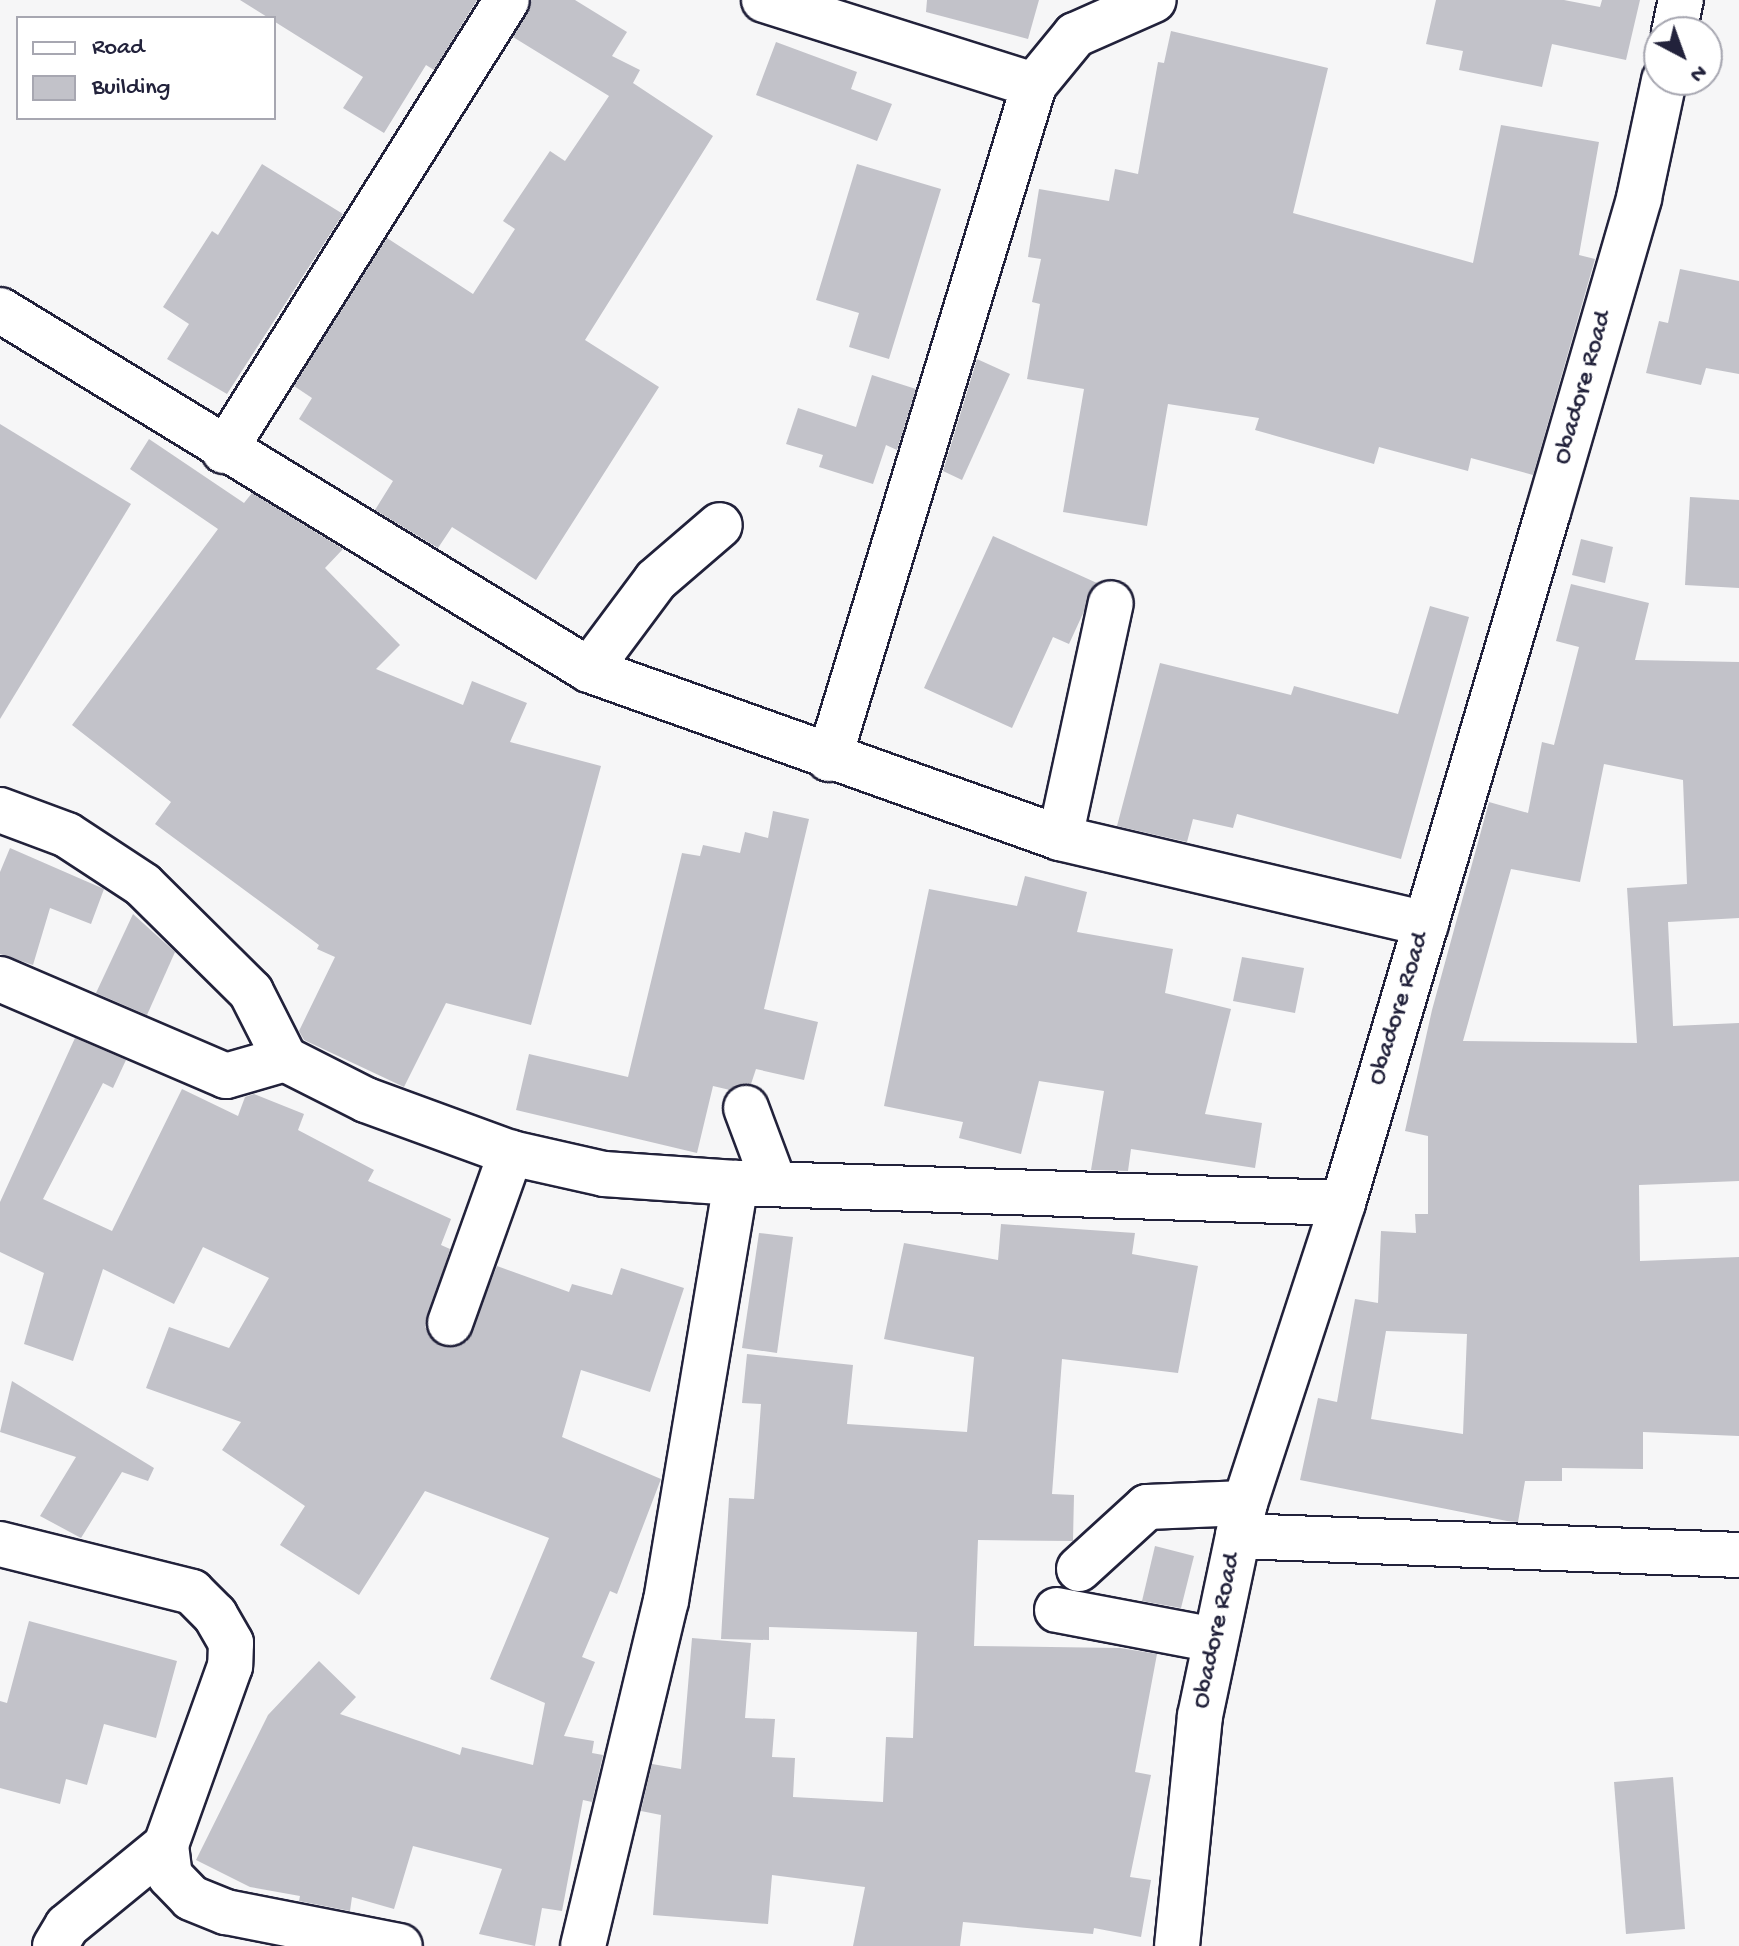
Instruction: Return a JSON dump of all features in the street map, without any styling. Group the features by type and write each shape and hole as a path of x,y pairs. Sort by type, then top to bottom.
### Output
{"street":[{"path":"224,451 507,0"},
{"path":"764,0 1034,85"},
{"path":"829,759 1034,85 1075,35 1154,0"},
{"name":"Obadore Road","path":"1177,1946 1200,1716 1241,1519 1343,1203 1426,924 1635,213 1661,96"},
{"path":"0,310 224,451 589,670 829,759 1060,838 1426,924"},
{"path":"589,670 656,580 720,525"},
{"path":"1060,838 1111,603"},
{"path":"0,810 67,835 143,885 251,992 285,1059 366,1100 511,1153 604,1174 755,1183 1343,1203"},
{"path":"0,979 226,1076 285,1059"},
{"path":"583,1946 666,1601 755,1183 746,1108"},
{"path":"450,1323 511,1153"},
{"path":"1079,1569 1147,1507 1241,1519 1739,1555"},
{"path":"0,1544 192,1592 215,1615 231,1643 230,1666 166,1845 170,1876 191,1898 226,1912 400,1946"},
{"path":"1057,1610 1214,1640"},
{"path":"55,1946 67,1926 166,1845"}],"building":[{"path":"240,0 477,0 434,70 426,65 384,133 343,108 363,77 276,23 276,16 266,16"},
{"path":"532,0 575,0 627,32 612,56 640,70 633,83 713,136 585,340 659,387 536,580 452,527 438,548 375,510 393,481 299,419 312,398 294,386 387,238 473,294 515,229 503,221 550,151 565,161 609,96 513,37"},
{"path":"927,0 1039,0 1028,39 926,12"},
{"path":"1436,0 1564,0 1600,7 1602,0 1640,0 1626,60 1552,44 1542,87 1459,70 1463,51 1426,44"},
{"path":"1171,31 1328,68 1293,213 1473,263 1501,125 1599,142 1579,255 1595,259 1533,475 1471,458 1468,471 1379,447 1374,464 1255,430 1259,418 1168,404 1147,526 1063,512 1084,389 1027,379 1040,304 1032,302 1041,259 1028,257 1039,189 1109,201 1115,169 1138,174 1158,62 1164,63"},
{"path":"776,42 857,72 851,89 892,104 877,141 756,95"},
{"path":"262,164 343,214 227,394 167,359 189,324 163,307 212,231 218,235"},
{"path":"857,164 941,189 889,359 849,347 859,313 816,300"},
{"path":"1680,269 1739,281 1739,374 1706,368 1701,385 1646,373 1659,321 1668,323"},
{"path":"977,359 1010,374 962,480 943,471"},
{"path":"872,375 916,389 897,450 886,445 873,484 819,467 823,455 786,444 798,408 856,427"},
{"path":"0,424 131,504 0,719"},
{"path":"149,439 244,503 252,493 343,549 325,568 400,645 376,669 463,705 472,681 527,703 510,742 601,766 531,1025 446,1003 404,1087 304,1040 299,1031 335,957 317,949 319,945 155,824 171,802 72,725 218,529 130,469"},
{"path":"1690,497 1739,500 1739,588 1685,585"},
{"path":"993,536 1097,583 1069,644 1053,637 1012,728 924,688"},
{"path":"1581,539 1613,547 1605,583 1572,575"},
{"path":"1571,584 1649,603 1635,660 1739,662 1739,918 1668,922 1673,1026 1739,1023 1739,1181 1639,1185 1640,1261 1739,1257 1739,1436 1643,1432 1643,1469 1562,1468 1562,1481 1525,1481 1518,1522 1300,1480 1318,1398 1337,1402 1355,1299 1378,1303 1381,1231 1416,1233 1415,1214 1428,1214 1428,1136 1405,1131 1432,1010 1489,802 1528,813 1542,742 1554,745 1579,647 1556,641","holes":["1604,764 1683,780 1687,884 1627,888 1637,1043 1463,1041 1511,869 1580,882","1386,1331 1467,1334 1463,1434 1371,1419"]},
{"path":"1430,606 1469,617 1401,859 1237,814 1233,828 1193,819 1187,842 1117,826 1160,663 1291,695 1294,686 1398,714"},
{"path":"773,811 809,819 764,1009 818,1022 804,1080 756,1069 751,1084 730,1090 713,1086 697,1153 516,1110 529,1054 628,1077 682,853 700,856 703,845 740,853 745,832 768,838"},
{"path":"10,848 104,889 91,924 50,908 33,965 0,954 0,872"},
{"path":"1025,876 1087,892 1077,932 1173,949 1165,993 1231,1009 1205,1114 1262,1123 1255,1168 1131,1149 1128,1171 1091,1170 1104,1091 1039,1081 1021,1154 959,1138 963,1122 884,1106 929,889 1017,906"},
{"path":"133,914 175,952 147,1015 96,993"},
{"path":"1242,957 1304,968 1295,1013 1233,1001"},
{"path":"75,1038 126,1060 113,1088 103,1083 43,1199 112,1231 182,1089 238,1116 245,1097 254,1094 304,1114 298,1130 374,1170 368,1181 451,1219 441,1245 450,1249 425,1327 441,1346 467,1342 497,1266 569,1292 572,1284 612,1295 621,1268 684,1288 650,1392 581,1370 562,1437 661,1479 617,1594 610,1591 582,1657 595,1662 564,1736 594,1741 592,1753 603,1755 592,1802 583,1800 562,1911 542,1908 535,1946 479,1934 502,1869 413,1846 394,1909 352,1897 350,1911 299,1901 300,1896 250,1887 196,1860 268,1715 319,1661 356,1697 340,1714 460,1755 462,1747 533,1765 545,1703 490,1679 549,1538 425,1491 359,1595 280,1545 305,1506 222,1450 241,1422 146,1388 169,1327 229,1348 269,1278 203,1247 174,1304 103,1269 73,1361 24,1344 44,1273 0,1252 0,1202"},
{"path":"1001,1224 1135,1233 1132,1254 1198,1266 1178,1373 1062,1359 1052,1494 1074,1495 1073,1541 978,1540 974,1646 1120,1648 1157,1654 1135,1772 1151,1775 1130,1877 1151,1880 1141,1937 1094,1928 1093,1934 963,1922 960,1946 853,1946 865,1887 772,1875 768,1924 653,1915 661,1815 641,1811 652,1764 681,1769 692,1638 751,1643 745,1718 775,1719 772,1757 795,1758 793,1797 883,1802 886,1737 913,1738 917,1632 769,1627 769,1640 721,1639 729,1498 754,1499 761,1404 742,1403 747,1354 853,1365 847,1424 967,1432 974,1357 884,1339 904,1243 998,1260"},
{"path":"759,1233 793,1237 777,1353 742,1348"},
{"path":"12,1381 154,1468 148,1481 122,1472 81,1538 40,1516 76,1457 0,1432"},
{"path":"1155,1546 1194,1556 1181,1608 1142,1601"},
{"path":"29,1621 177,1661 156,1738 104,1724 87,1785 66,1779 60,1804 0,1788 0,1701 7,1703"},
{"path":"1673,1777 1685,1929 1626,1934 1614,1782"}]}
